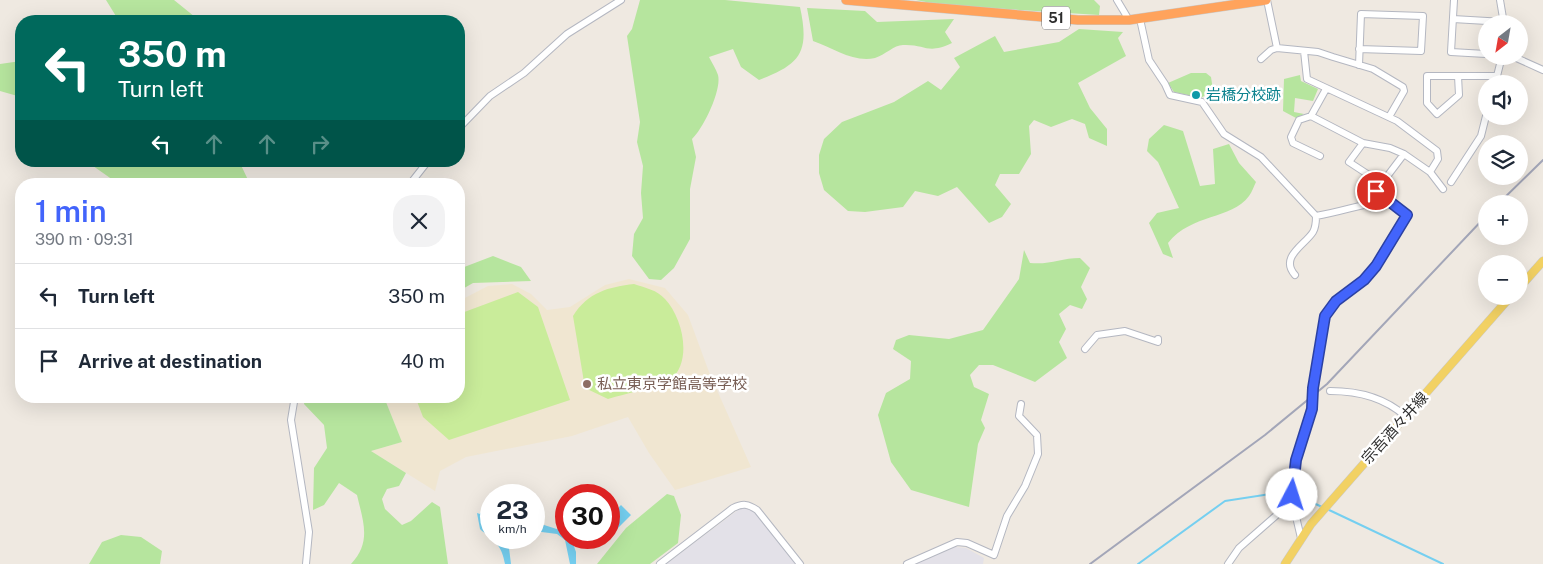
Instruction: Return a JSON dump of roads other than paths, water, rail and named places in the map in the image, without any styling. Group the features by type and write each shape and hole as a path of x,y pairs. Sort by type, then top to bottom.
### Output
{"highway":[{"name":"51","path":"846,0 1078,20 1140,19 1267,0"}],"main road":[{"path":"1528,278 1543,261"},
{"name":"宗吾酒々井線","path":"1285,564 1301,538 1324,509 1503,305"}],"street":[{"path":"465,122 490,96 524,73 567,34 622,0"},
{"path":"1117,0 1129,20"},
{"path":"1267,0 1277,48"},
{"path":"1454,0 1451,52 1478,54"},
{"path":"1500,0 1503,15"},
{"path":"1359,65 1361,14 1423,16 1421,51 1360,49"},
{"path":"1140,19 1144,31 1144,49 1149,60 1166,84 1170,95 1202,102 1224,134 1261,157 1316,216"},
{"path":"1453,19 1478,21"},
{"path":"1261,60 1271,50 1277,48 1318,52 1373,70 1403,88 1404,94 1389,117"},
{"path":"1304,51 1307,79 1407,126 1437,151 1438,159 1430,172"},
{"path":"1528,63 1543,70"},
{"path":"1458,76 1459,95 1437,114 1427,103 1427,76 1458,76 1478,76"},
{"path":"1320,156 1293,143 1291,137 1299,120 1311,116 1326,89"},
{"path":"1311,116 1363,143 1390,148 1404,154 1430,172 1443,189"},
{"path":"1451,182 1481,136 1484,125"},
{"path":"1363,143 1349,162 1381,183"},
{"path":"1301,538 1292,495 1296,460 1312,409 1313,388 1325,316 1336,301 1364,280 1376,266 1398,233 1407,215 1376,191 1404,154"},
{"path":"415,178 423,167"},
{"path":"1316,216 1346,211 1373,202 1390,200"},
{"path":"1295,275 1291,271 1294,250 1313,231 1316,216"},
{"path":"1085,350 1097,335 1116,332 1125,331 1158,342 1158,339"},
{"path":"1330,391 1356,392 1377,398 1405,416"},
{"path":"294,403 292,420 309,532 306,564"},
{"path":"907,564 957,542 967,543 994,555 1007,516 1025,486 1038,454 1037,435 1018,416 1021,404"},
{"path":"1228,564 1239,548 1280,513 1292,495"},
{"path":"660,564 733,508 741,504 749,504 757,510 800,564"}],"water":[{"path":"620,506 631,515 620,526"},
{"path":"477,513 480,514 480,529"},
{"path":"545,525 555,528 555,534 545,532"},
{"path":"500,549 509,549 511,564 505,564"},
{"path":"567,549 575,549 576,564 570,564"}],"waterway":[{"path":"1138,564 1225,501 1283,492"},
{"path":"1297,495 1322,507"},
{"path":"1327,509 1443,564"}],"railway":[{"path":"1507,195 1543,160"},
{"path":"1090,564 1265,435 1327,384 1478,224"}],"place":[{"name":"岩橋分校跡","path":"1196,95"},
{"name":"私立東京学館高等学校","path":"587,384"}]}
